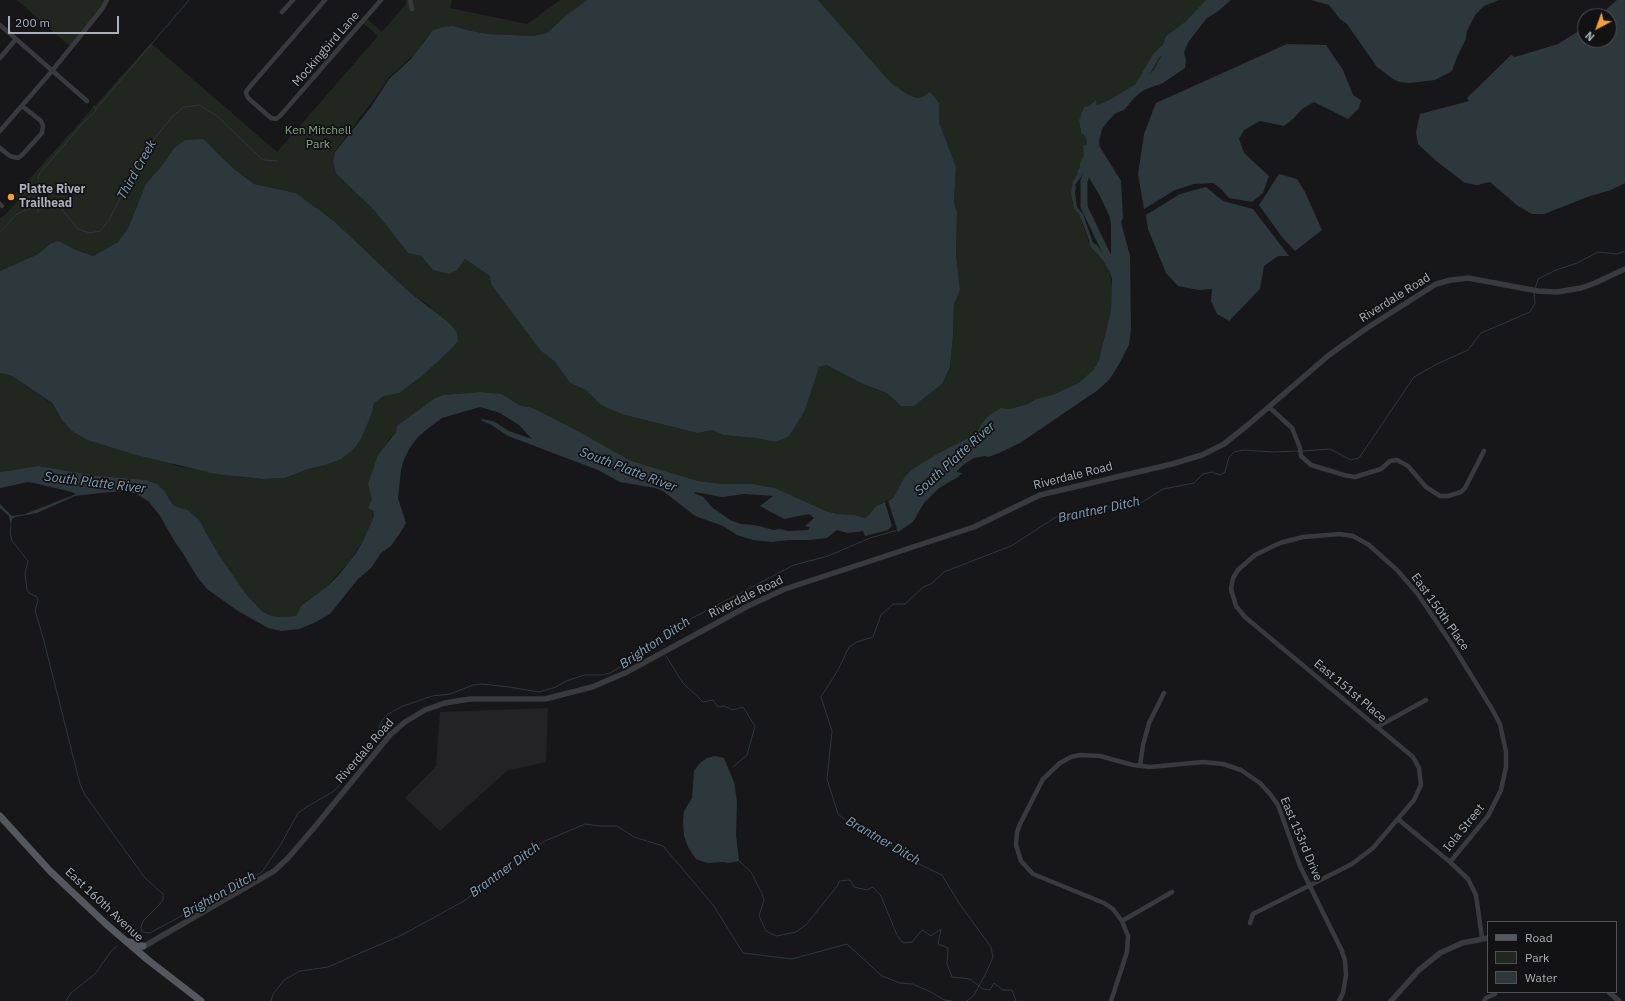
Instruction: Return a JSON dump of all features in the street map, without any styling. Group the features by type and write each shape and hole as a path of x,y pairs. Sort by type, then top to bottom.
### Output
{"main road":[{"name":"East 160th Avenue","path":"0,816 50,871 114,932 202,1001"},
{"path":"114,932 133,944 143,946"}],"street":[{"path":"0,131 52,71 102,9 107,0"},
{"path":"282,12 293,0"},
{"name":"Mockingbird Lane","path":"325,0 246,92 250,100 271,118 278,118 381,0"},
{"path":"410,0 412,9"},
{"path":"0,25 87,101"},
{"path":"0,58 16,39"},
{"path":"0,148 10,156 18,158 42,133 44,126 22,106"},
{"name":"Riverdale Road","path":"137,951 143,946 248,888 274,871 288,858 317,824 390,735 405,722 425,710 445,703 470,699 545,699 603,683 632,669 748,606 785,589 974,527 1036,496 1069,487 1172,464 1202,455 1224,444 1269,408 1329,355 1379,320 1436,284 1468,278 1535,291 1557,292 1581,288 1595,283 1625,268"},
{"path":"1269,408 1292,428 1301,451 1301,456 1311,465 1344,475 1355,476 1381,469 1390,461 1397,460 1408,466 1418,480 1431,491 1440,496 1448,496 1461,492 1465,488 1484,451"},
{"name":"East 151st Place","path":"1250,923 1253,914 1310,886 1362,857 1377,844 1399,820 1419,793 1421,785 1420,772 1413,757 1241,613 1234,602 1231,587 1233,578 1241,566 1255,555 1268,548 1303,537 1334,534 1353,536"},
{"name":"East 150th Place","path":"1353,536 1365,542 1378,552 1411,585 1431,612 1470,674"},
{"name":"Iola Street","path":"1450,862 1478,830 1492,810 1501,790 1506,767 1505,746 1500,724 1470,674"},
{"path":"1140,766 1143,745 1149,723 1164,693"},
{"path":"1377,727 1426,700"},
{"name":"East 153rd Drive","path":"1122,921 1113,909 1104,903 1033,874 1024,865 1018,851 1017,832 1022,818 1043,779 1060,763 1071,758 1092,755 1140,766 1156,767 1203,762 1216,763 1236,768 1252,777 1267,790 1278,805 1296,856 1343,955 1346,975 1339,1001"},
{"path":"1391,1001 1419,970 1435,956 1462,943 1485,938 1475,891 1468,879 1450,862 1399,820"},
{"path":"1111,1001 1127,952 1128,936 1122,921 1172,892"},
{"path":"1610,993 1620,1001"},
{"path":"1484,1001 1486,998 1495,994"}],"shaded area":[{"path":"548,708 546,762 507,771 440,831 405,798 436,766 440,712"}],"green space":[{"path":"17,0 107,0 72,46 67,44"},
{"name":"Ken Mitchell Park","path":"406,0 452,0 450,8 527,24 560,0 587,0 563,18 547,33 533,36 489,34 453,26 433,30 418,51 387,79 383,87 333,154 335,152 333,161 357,192 375,211 408,253 421,256 433,270 457,270 465,259 490,276 541,351 554,361 570,383 586,390 601,405 698,433 713,430 723,435 756,438 775,442 805,410 818,367 825,365 863,384 887,393 901,406 914,406 942,384 950,367 954,304 960,290 956,255 957,212 954,202 956,167 939,122 939,103 923,97 916,98 907,94 891,83 818,0 1206,0 1185,22 1166,36 1162,47 1167,44 1169,47 1163,53 1154,70 1141,81 1109,100 1097,105 1096,101 1089,106 1084,107 1079,120 1081,133 1086,138 1087,144 1083,146 1084,155 1071,196 1074,209 1079,214 1090,246 1102,259 1110,272 1112,287 1111,310 1099,360 1094,369 1079,383 1052,395 1036,399 1028,404 1010,409 1001,408 982,423 972,437 962,441 904,478 894,497 876,506 869,515 864,518 855,515 837,514 826,511 775,488 753,484 723,484 698,481 631,461 578,431 533,408 519,405 502,394 480,392 443,395 435,398 398,426 396,432 389,439 376,463 371,478 371,504 374,516 363,541 349,562 324,589 302,605 296,616 278,617 263,612 246,594 219,555 206,531 181,508 174,506 169,498 146,480 98,476 38,466 0,472 0,373 12,376 52,404 62,420 177,466 240,477 262,479 285,478 308,469 325,465 355,448 362,437 372,413 374,403 384,396 398,393 431,307 407,290 334,221 296,193 254,184 234,169 216,151 174,148 146,184 128,228 118,242 93,256 76,250 50,244 38,254 0,271 0,218 7,213 18,200 14,196 151,43 277,152 378,36 362,22 366,18 382,32 406,4"}],"water":[{"path":"587,0 818,0 891,83 907,94 916,98 923,97 930,92 939,103 939,122 956,167 954,202 957,212 956,255 960,290 954,304 950,367 942,384 914,406 901,406 887,393 863,384 826,365 819,367 805,410 789,436 775,442 756,438 723,435 713,430 698,433 622,414 601,405 586,390 570,383 554,361 541,351 491,284 490,276 465,259 457,270 449,274 433,270 421,256 408,253 375,211 336,173 333,161 335,152 371,107 389,79 411,59 433,30 453,26 489,34 533,36 547,33 563,18"},
{"path":"1206,0 1231,0 1207,18 1189,41 1184,52 1186,60 1185,68 1163,83 1144,90 1135,97 1124,110 1116,113 1102,129 1099,141 1100,147 1121,181 1123,218 1121,222 1130,256 1131,330 1129,345 1118,366 1109,380 1098,390 1020,443 988,457 985,456 974,458 963,465 956,472 962,473 939,488 924,503 913,522 898,532 888,501 894,497 904,478 911,470 939,453 972,436 977,432 989,415 1001,408 1010,409 1028,404 1036,399 1052,395 1079,383 1094,369 1099,360 1111,310 1112,279 1110,272 1102,259 1090,246 1079,214 1074,209 1071,194 1073,181 1080,168 1080,163 1084,155 1083,146 1087,144 1086,138 1081,133 1079,120 1084,107 1089,106 1096,100 1097,105 1109,100 1141,81 1154,70 1163,53 1169,47 1167,44 1162,47 1166,36 1185,22","holes":["1085,171 1100,196 1111,223 1111,269 1097,245 1093,243 1083,214 1077,207 1075,185"]},
{"path":"1311,0 1499,0 1484,6 1475,15 1467,31 1465,41 1452,71 1435,80 1410,83 1400,82 1393,79 1377,67 1347,24 1340,19 1329,5"},
{"path":"1617,0 1625,0 1625,183 1611,190 1590,196 1544,214 1532,214 1518,206 1490,182 1477,185 1465,183 1435,160 1418,144 1416,132 1420,114 1469,101 1467,98 1511,55 1515,57 1558,44 1577,32 1577,48 1617,48 1617,8 1608,8"},
{"path":"1287,44 1326,45 1343,70 1353,95 1361,100 1359,108 1348,119 1314,102 1302,109 1284,126 1260,121 1244,130 1239,139 1244,153 1269,176 1263,193 1252,202 1229,198 1213,183 1194,184 1175,190 1144,209 1138,174 1144,134 1156,103"},
{"path":"203,139 234,169 254,184 296,193 334,221 407,290 449,323 457,333 458,341 423,375 399,393 384,396 374,403 372,413 362,437 355,448 341,459 285,478 262,479 216,474 136,455 88,440 72,431 62,420 52,403 12,376 0,373 0,271 38,254 50,244 58,241 93,256 118,242 128,228 146,184 174,148 185,140"},
{"path":"1279,174 1297,179 1305,192 1322,230 1295,251 1282,237 1259,205"},
{"path":"1206,187 1223,201 1253,209 1289,256 1278,256 1264,266 1260,289 1229,321 1217,314 1211,301 1212,289 1199,290 1178,286 1166,273 1148,229 1146,215 1180,194"},
{"path":"480,392 502,394 519,405 533,408 578,431 631,461 698,481 723,484 753,484 775,488 826,511 837,514 855,515 864,518 869,515 876,506 885,502 892,526 888,530 865,536 863,531 847,533 837,530 827,538 772,542 753,540 737,535 723,526 695,516 663,491 655,488 620,482 598,470 508,436 481,419 493,421 509,431 532,439 519,425 500,413 480,407 442,418 417,438 409,449 401,470 398,498 406,523 391,546 381,553 371,568 358,579 330,614 299,629 281,631 268,628 238,611 207,589 198,578 160,516 149,502 137,494 124,491 75,496 37,513 15,517 12,519 11,526 9,516 0,508 0,504 12,516 25,514 76,494 28,482 0,488 0,472 38,466 98,476 146,480 157,484 164,491 174,506 187,510 199,520 219,555 246,594 263,612 278,617 296,616 302,605 324,589 338,576 356,553 363,541 374,516 373,511 368,508 372,499 368,484 378,455 396,432 397,426 435,398 443,395","holes":["694,493 722,497 744,494 773,496 760,506 784,519 809,514 814,518 805,526 810,527 808,530 774,530 754,525 741,524 730,520 713,508 703,497"]},
{"path":"715,756 724,758 734,782 737,801 736,835 739,861 728,863 707,863 696,859 688,847 684,836 684,811 692,798 694,771 700,763 707,758"}],"waterway":[{"path":"96,109 189,0"},
{"name":"South Platte River","path":"1138,87 1156,56 1175,38"},
{"name":"Third Creek","path":"0,232 17,214 39,204 46,203 60,207 78,229 90,233 100,231 109,220 131,177 154,139 172,117 184,107 199,105 217,116 263,160 278,161"},
{"path":"38,180 39,174 83,123 95,112 96,109 93,106"},
{"name":"South Platte River","path":"1089,167 1084,181 1084,207 1115,271"},
{"name":"Third Creek","path":"38,194 38,212"},
{"name":"Brantner Ditch","path":"1535,289 1538,279 1556,270 1577,263 1598,252 1617,254 1625,251"},
{"name":"Brantner Ditch","path":"1303,451 1330,449 1351,460 1359,458 1414,377 1437,364 1468,350 1481,333 1530,312 1535,303 1534,292"},
{"name":"Brantner Ditch","path":"967,1001 974,995 993,957 991,947 959,903 942,875 921,865 889,844 855,828 838,814 827,779 832,731 821,697 838,670 849,647 857,642 873,637 881,615 893,604 905,604 923,587 931,584 944,572 1011,546 1056,517 1098,510 1118,504 1141,503 1163,489 1194,483 1203,474 1212,472 1220,475 1225,472 1229,457 1234,452 1244,450 1273,452 1299,451"},
{"path":"11,526 10,533 12,541 28,561 25,574 27,590 29,593 37,597 38,601 35,610 80,784 85,795 145,878 163,894 163,900 143,921 141,927 142,932"},
{"name":"Brighton Ditch","path":"143,932 150,933 262,872 281,844 298,813 334,791 344,780 351,765 372,746 382,720 388,714 403,706 432,696 450,694 473,685 482,684 539,692 556,687 566,681 584,675 602,675 610,673 641,655 677,626 794,565 828,556 870,538 898,530"},
{"path":"659,641 665,646"},
{"path":"666,656 683,683 703,702 713,700 718,707 724,706 733,710 743,707 755,726 747,755 733,767"},
{"name":"Brantner Ditch","path":"271,1001 273,994 284,980 300,971 328,967 402,935 464,901 510,864 545,841 585,824 617,826 634,837 663,846 714,906 743,953 792,959 847,944 882,976 900,983 913,984 944,1000 952,1001"},
{"path":"739,861 751,872 762,894 764,900 759,916 766,931 776,936 796,932 806,925 838,885 839,881 850,880 854,887 867,890 873,887 881,896 897,935 903,943 912,942 922,930 931,936 941,929 938,944 948,948 947,964 952,977 970,979 983,989 990,990 994,983 1003,990 1012,990 1016,1001"},
{"name":"Brighton Ditch","path":"66,1001 71,993 95,974 112,950 117,946"}],"place":[{"name":"Platte River Trailhead","path":"11,197"}]}
